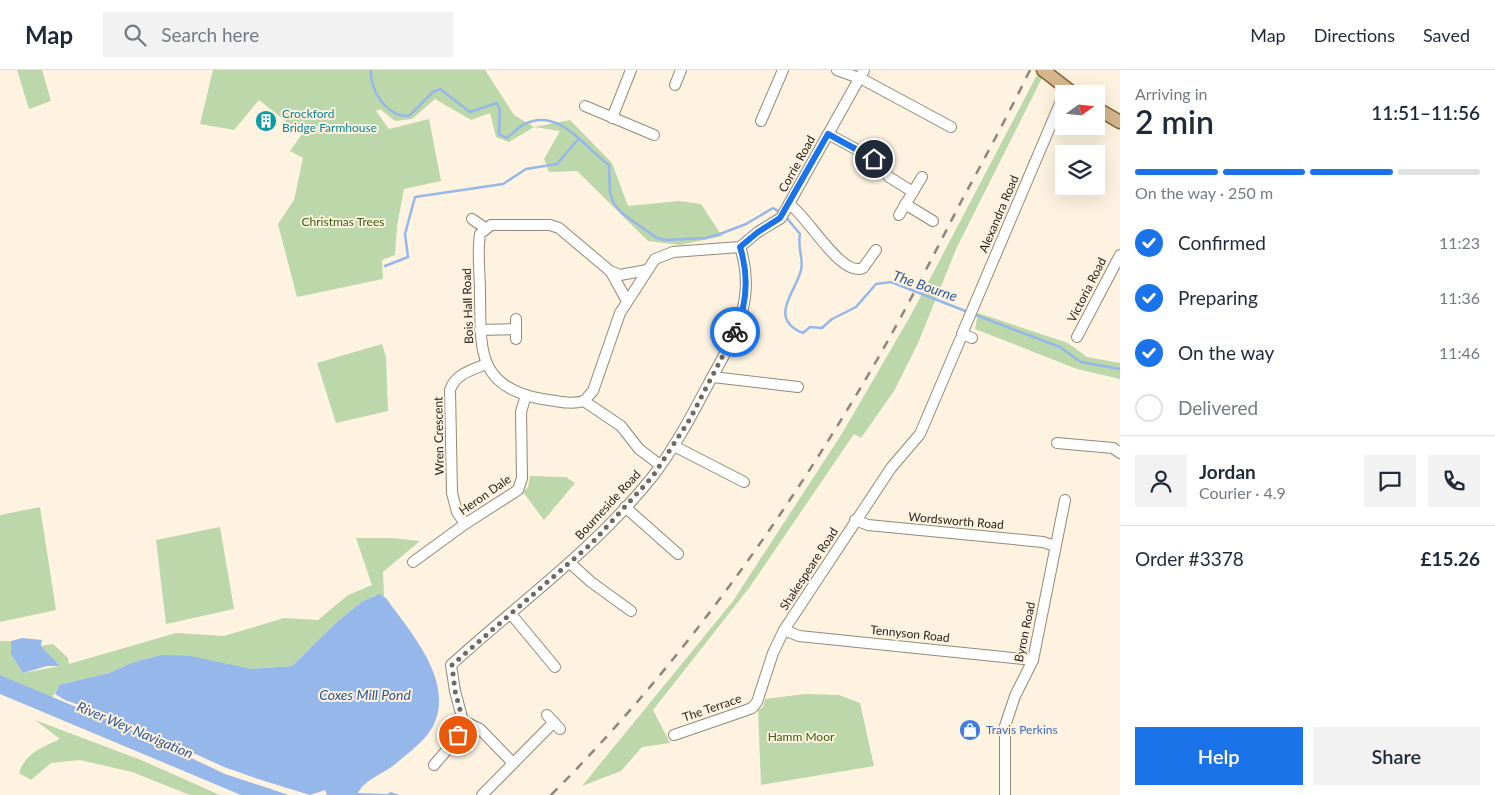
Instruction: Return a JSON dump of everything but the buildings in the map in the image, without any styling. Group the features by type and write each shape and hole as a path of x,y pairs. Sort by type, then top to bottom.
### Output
{"main road":[{"path":"1043,70 1059,85"},
{"path":"1105,113 1120,122"}],"street":[{"path":"612,118 631,70"},
{"path":"761,121 783,70"},
{"path":"837,70 862,74 951,127"},
{"name":"Corrie Road","path":"785,211 862,74"},
{"path":"585,106 654,135"},
{"name":"Alexandra Road","path":"972,338 962,334 1055,120"},
{"path":"828,134 874,159 889,177 913,192"},
{"path":"899,215 922,177"},
{"path":"905,204 933,221"},
{"path":"660,465 639,449 621,426 584,401 594,391 620,313 655,259 662,254 740,247 785,211 804,217 825,238 835,257 851,268 859,270 876,250"},
{"path":"472,219 484,228 501,224 559,228 610,271 620,275 647,270"},
{"name":"Bois Hall Road","path":"484,228 480,234 478,244 481,347 486,364 492,374 505,384 526,395 565,403 584,401"},
{"name":"Bourneside Road","path":"463,721 455,691 452,665 570,562 625,507 674,446 729,348 744,308 745,267 740,247"},
{"name":"Victoria Road","path":"1077,337 1120,255"},
{"path":"610,271 627,302"},
{"path":"480,330 516,329"},
{"name":"Shakespeare Road","path":"757,702 773,653 784,630 855,520 899,459 920,434 960,340"},
{"name":"Wren Crescent","path":"465,524 457,512 452,493 450,390 453,381 486,364"},
{"path":"713,377 798,387"},
{"name":"Heron Dale","path":"413,562 465,524 518,490 522,485 521,412 526,395"},
{"path":"1057,443 1113,448 1120,453"},
{"path":"674,446 744,482"},
{"name":"Byron Road","path":"1005,795 1005,726 1015,696 1033,660 1065,500"},
{"path":"625,507 678,554"},
{"name":"Wordsworth Road","path":"855,520 868,526 1044,542 1056,546"},
{"path":"570,562 592,582 631,611"},
{"path":"511,614 555,667"},
{"name":"Tennyson Road","path":"784,630 799,636 1033,660"},
{"name":"The Terrace","path":"674,735 746,710 757,702"},
{"path":"434,765 452,744 463,721 480,729 513,763"},
{"path":"482,795 554,722"}],"green space":[{"path":"17,70 42,70 51,101 29,109"},
{"name":"Christmas Trees","path":"213,70 485,70 514,115 534,127 509,142 496,137 490,113 471,120 435,99 412,119 395,121 380,109 376,111 389,129 429,119 441,181 404,189 397,226 395,255 382,260 383,279 297,297 278,224 294,200 303,158 290,151 302,134 259,100 234,130 200,124"},
{"path":"1037,75 1042,78 957,247 918,343 894,391 861,438 854,434 749,588 653,710 670,743 642,747 621,771 582,786 733,601 843,432 912,313"},
{"path":"570,120 612,163 628,206 679,201 701,204 722,236 680,245 648,241 577,171 549,172 544,159 560,131 534,127"},
{"path":"978,313 1068,343 1087,357 1120,363 1120,379 1077,369 975,329"},
{"path":"382,344 386,357 388,411 336,423 317,363"},
{"path":"530,476 566,477 575,483 544,520 523,492 528,487"},
{"path":"40,507 56,610 0,622 0,515"},
{"path":"220,527 234,609 166,624 156,540"},
{"path":"356,538 393,538 420,541 383,572 384,596 376,595 363,601 339,620 292,666 252,669 161,655 134,662 109,673 59,685 52,698 0,675 0,641 11,641 11,654 23,673 60,666 41,646 53,644 68,658 69,664 176,633 224,636 284,618 318,620 348,595 372,585"},
{"name":"Hamm Moor","path":"805,694 839,695 860,703 874,766 761,785 758,710 763,707 765,699"},
{"path":"35,720 141,760 220,795 190,795 132,772 80,760 51,763 31,780 19,773 26,760 35,752 60,739"}],"water":[{"name":"Coxes Mill Pond","path":"379,594 386,598 418,642 435,676 439,693 438,711 432,728 425,738 394,765 365,784 358,793 387,794 391,792 400,795 327,795 325,790 310,795 224,767 119,719 65,700 55,694 59,685 109,673 134,662 161,655 190,656 252,669 292,666 339,620 363,601"},
{"path":"22,638 42,640 41,646 60,666 47,666 23,673 11,654 11,641"},
{"name":"River Wey Navigation","path":"0,675 115,722 225,774 289,795 241,795 0,694"}],"waterway":[{"name":"The Bourne","path":"371,70 373,86 381,101 394,112 401,115 409,116 433,92 440,89 470,112 497,103 500,110 499,134 506,138 522,125 537,120 549,121 560,125 581,140 609,165 610,193 614,204 623,214 657,238 665,240 706,238 746,224 773,208 782,214"},
{"path":"385,266 408,257 405,234 415,197 503,184 526,169 557,164 579,138"},
{"name":"The Bourne","path":"786,217 800,234 799,244 802,266 785,312 787,320 792,327 803,333 810,327 822,328 832,319 856,307 876,284 891,282 968,312"},
{"name":"The Bourne","path":"973,314 1060,347 1081,362 1120,369"}],"railway":[{"path":"551,795 598,746 685,644 766,535 803,479 874,365 897,324 1030,70"}],"way so far":[{"path":"458,735 463,721 452,677 452,665 591,544 653,476 690,419 729,348 735,332"}],"place":[{"name":"Crockford Bridge Farmhouse","path":"266,121"},
{"name":"Travis Perkins","path":"970,730"}],"route":[{"path":"735,332 744,308 746,292 744,258 740,247 758,232 780,218 828,134 874,159"}]}
